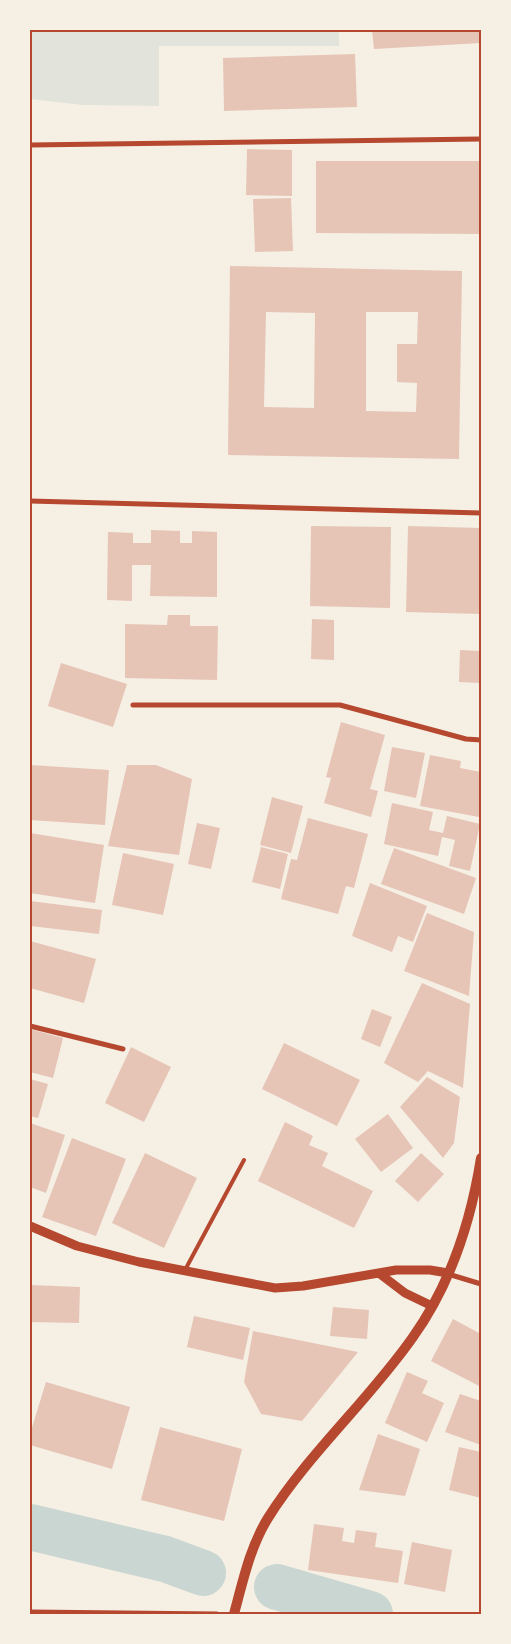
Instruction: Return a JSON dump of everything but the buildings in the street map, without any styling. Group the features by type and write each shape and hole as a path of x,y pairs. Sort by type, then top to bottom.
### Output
{"main road":[{"path":"234,1613 249,1559 268,1520 287,1491 394,1363 432,1306 448,1274 470,1212 481,1158"}],"street":[{"path":"30,145 481,139"},
{"path":"30,501 481,513"},
{"path":"133,704 340,704 466,739 481,740"},
{"path":"30,1026 123,1049"},
{"path":"30,1226 77,1246 185,1272 274,1288 302,1286 413,1270 448,1274 481,1284"},
{"path":"380,1274 405,1294 432,1306"}],"lane":[{"path":"185,1272 244,1160"}],"path":[{"path":"30,1611 234,1613"}],"shaded area":[{"path":"30,30 339,30 339,46 159,46 159,106 83,105 30,99"}],"waterway":[{"path":"30,1527 165,1559 203,1573"},
{"path":"277,1587 370,1614"}]}
